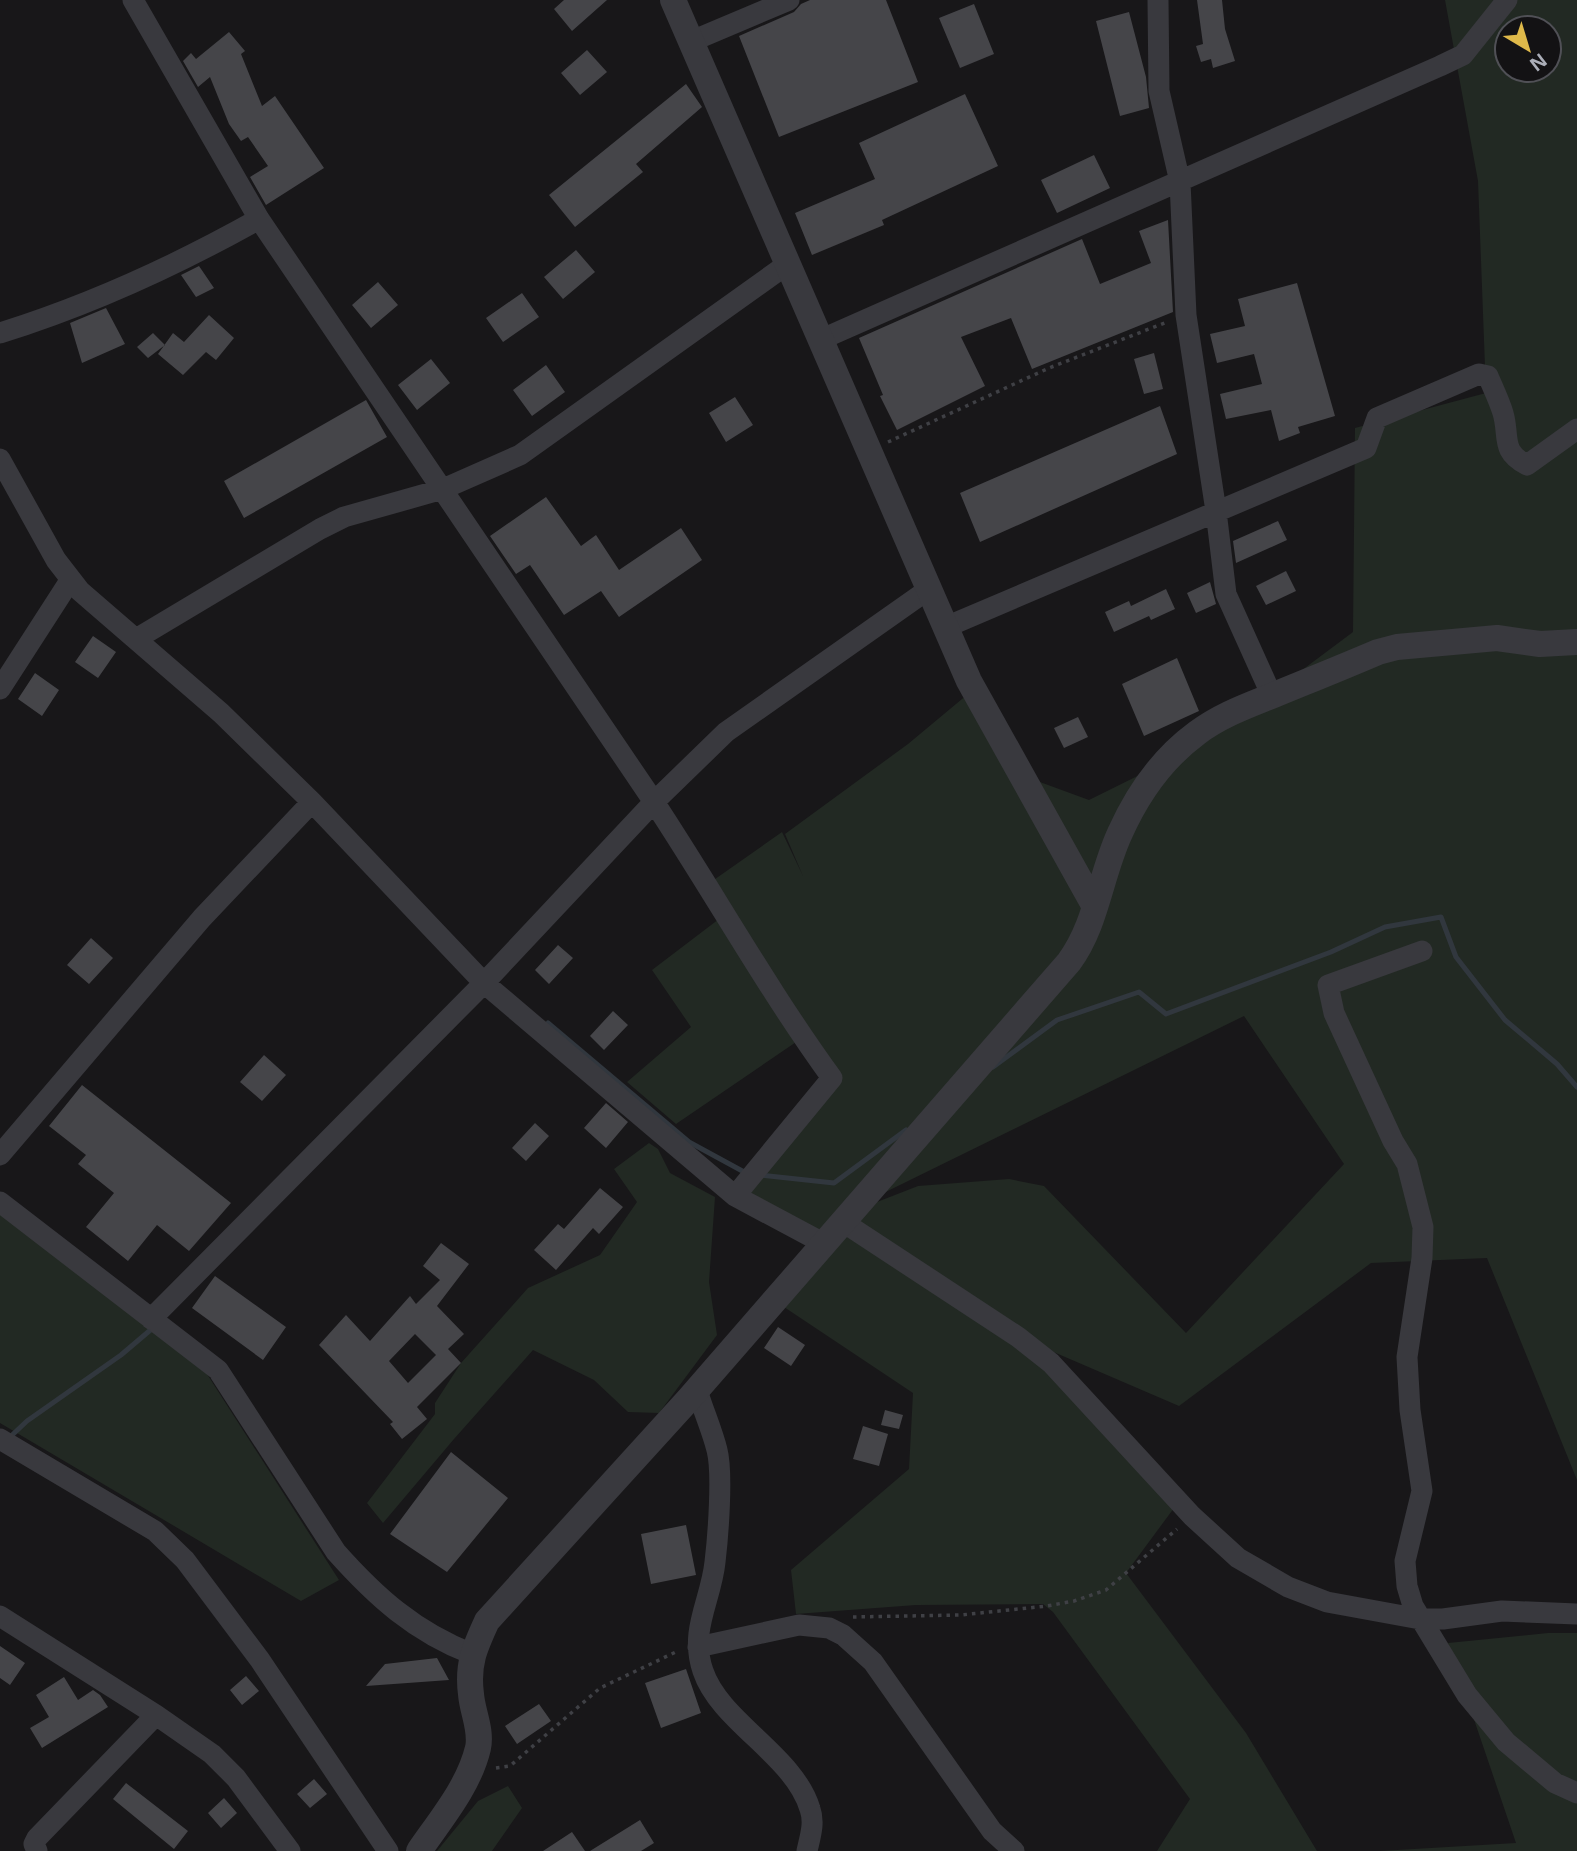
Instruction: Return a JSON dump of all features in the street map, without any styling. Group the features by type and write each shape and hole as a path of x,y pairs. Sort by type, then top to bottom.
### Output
{"street":[{"path":"133,0 259,219 654,802 703,876 802,1038 832,1078 735,1196"},
{"path":"673,0 970,681 1095,907"},
{"path":"692,41 789,0"},
{"path":"1158,0 1159,91 1180,182 1186,315 1226,594 1272,696"},
{"path":"822,339 1463,55 1507,0"},
{"path":"0,332 50,317 105,294 259,219"},
{"path":"136,639 344,517 443,489 520,455 789,263"},
{"path":"946,627 1366,448 1377,418 1479,374 1488,376 1496,394 1504,418 1508,447 1515,459 1527,465 1577,429"},
{"path":"0,459 56,561 80,591 221,713 312,802 484,982 735,1196 823,1243"},
{"path":"0,689 71,579"},
{"path":"150,1319 484,982 654,802 726,732 929,589"},
{"path":"419,1851 470,1772 479,1745 470,1694 471,1654 487,1621 697,1390 1069,962 1082,941 1119,835 1152,779 1174,754 1196,733 1234,710 1377,652 1397,647 1497,638 1540,644 1577,642"},
{"path":"0,1154 202,918 312,802"},
{"path":"1422,951 1328,985 1334,1013 1393,1140 1407,1164 1423,1227 1422,1258 1407,1357 1410,1410 1422,1491 1405,1561 1407,1586 1420,1619 1467,1695 1506,1742 1555,1783 1577,1793"},
{"path":"0,1202 218,1370 337,1552 358,1577 416,1627 471,1654"},
{"path":"843,1222 1018,1337 1051,1363 1192,1516 1238,1558 1288,1587 1327,1602 1420,1619 1443,1619 1502,1611 1577,1614"},
{"path":"697,1390 718,1451 719,1473 715,1565 699,1622 698,1647 703,1672 713,1692 788,1770 803,1792 811,1810 812,1827 807,1851"},
{"path":"0,1438 155,1531 185,1560 260,1660 388,1851"},
{"path":"0,1616 156,1715 212,1754 236,1778 290,1851"},
{"path":"698,1647 799,1625 829,1628 843,1635 873,1662 992,1831 1014,1851"},
{"path":"37,1851 34,1844 37,1838 156,1715"}],"path":[{"path":"870,450 1049,368 1186,315"}],"shaded area":[{"path":"1445,0 1577,0 1577,1480 1487,1258 1371,1263 1179,1406 1021,1338 1174,1508 1126,1573 1246,1733 1317,1851 1157,1851 1190,1799 1053,1612 1043,1604 916,1605 796,1614 791,1570 909,1469 913,1393 781,1305 854,1211 918,1186 1009,1179 1044,1186 1186,1333 1344,1164 1244,1016 847,1211 820,1235 744,1189 837,1077 708,884 782,832 803,876 785,834 908,744 974,689 1018,774 1089,800 1206,742 1353,632 1355,428 1486,393 1478,181"},
{"path":"719,919 802,1038 676,1124 627,1082 691,1027 652,970"},
{"path":"649,1143 658,1149 670,1173 715,1197 709,1282 717,1335 659,1413 628,1412 594,1380 533,1350 383,1523 367,1503 435,1414 435,1403 461,1363 528,1288 600,1255 637,1202 614,1169"},
{"path":"0,1210 207,1374 339,1580 301,1601 0,1423"},
{"path":"1548,1633 1577,1633 1577,1851 1380,1851 1516,1843 1448,1643"},
{"path":"508,1786 522,1808 492,1851 437,1851 478,1801"}],"building":[{"path":"564,0 607,0 572,31 554,9"},
{"path":"810,0 886,0 918,82 779,137 739,36 794,12 801,4"},
{"path":"1197,0 1222,0 1225,29 1235,61 1213,68 1211,59 1201,62 1196,46 1203,44"},
{"path":"974,4 994,54 960,68 939,18"},
{"path":"1129,12 1146,77 1149,108 1120,116 1096,21"},
{"path":"229,32 245,51 241,54 262,106 275,96 324,168 266,205 250,177 268,166 248,137 241,141 229,124 210,77 198,87 183,61 191,53 196,59"},
{"path":"587,50 607,72 580,95 561,73"},
{"path":"686,84 702,107 636,164 643,172 575,227 549,195"},
{"path":"965,94 998,166 882,220 884,225 812,255 795,213 875,179 859,143"},
{"path":"1094,155 1110,188 1057,213 1041,180"},
{"path":"1168,220 1173,312 1032,369 1011,318 961,337 985,386 897,430 880,396 883,395 859,338 1082,239 1100,284 1151,263 1139,231"},
{"path":"576,250 595,272 563,299 544,277"},
{"path":"199,266 214,288 196,297 181,275"},
{"path":"378,282 398,305 371,328 352,305"},
{"path":"1297,283 1335,416 1298,427 1300,433 1279,441 1271,410 1226,419 1220,394 1262,384 1254,354 1217,363 1210,334 1245,326 1238,299"},
{"path":"522,293 539,317 503,342 486,318"},
{"path":"106,308 125,344 82,363 70,323"},
{"path":"209,315 234,338 216,360 206,352 183,375 158,354 173,333 184,342"},
{"path":"153,333 165,345 148,358 137,347"},
{"path":"1154,353 1163,389 1144,394 1134,359"},
{"path":"431,359 450,383 417,410 398,385"},
{"path":"546,365 565,392 532,416 513,390"},
{"path":"735,397 753,425 726,442 709,413"},
{"path":"366,400 387,437 244,518 224,481"},
{"path":"1160,406 1177,454 980,542 960,493"},
{"path":"546,497 581,546 596,535 619,570 681,528 702,560 619,617 601,591 564,615 530,565 516,574 490,536"},
{"path":"1278,521 1287,540 1236,563 1233,541"},
{"path":"1286,571 1296,591 1266,605 1256,586"},
{"path":"1210,582 1216,604 1196,613 1187,593"},
{"path":"1166,589 1175,609 1151,620 1149,616 1114,632 1105,612 1129,601 1131,606"},
{"path":"93,636 116,652 98,678 75,662"},
{"path":"1177,658 1199,711 1144,736 1122,684"},
{"path":"35,673 59,690 42,716 18,699"},
{"path":"1078,717 1088,737 1064,748 1054,728"},
{"path":"91,938 113,958 89,984 67,965"},
{"path":"558,945 573,958 549,984 535,970"},
{"path":"613,1011 628,1025 604,1050 590,1036"},
{"path":"264,1055 286,1075 262,1101 240,1082"},
{"path":"82,1085 231,1203 189,1251 157,1225 128,1261 86,1227 114,1193 78,1164 86,1155 49,1126"},
{"path":"606,1103 628,1122 606,1148 584,1128"},
{"path":"535,1123 549,1136 526,1161 512,1148"},
{"path":"600,1188 623,1207 599,1234 593,1228 556,1270 534,1250 558,1224 564,1229"},
{"path":"441,1243 469,1264 437,1306 464,1334 448,1349 461,1363 417,1407 427,1419 402,1439 390,1424 393,1422 319,1345 346,1315 370,1341 410,1296 416,1304 440,1280 423,1266","holes":["415,1334 436,1355 408,1383 389,1361"]},
{"path":"215,1276 286,1327 263,1360 192,1308"},
{"path":"778,1327 805,1345 791,1366 764,1348"},
{"path":"885,1410 903,1415 899,1429 881,1425"},
{"path":"863,1426 888,1434 879,1466 853,1459"},
{"path":"451,1452 508,1498 447,1572 390,1534"},
{"path":"686,1525 696,1575 651,1584 641,1534"},
{"path":"0,1646 25,1663 10,1685 0,1678"},
{"path":"437,1658 449,1680 366,1686 385,1664"},
{"path":"686,1669 701,1713 661,1728 645,1683"},
{"path":"246,1676 259,1691 242,1705 230,1690"},
{"path":"64,1677 78,1700 93,1690 108,1707 42,1748 30,1728 49,1717 36,1695"},
{"path":"539,1704 551,1721 517,1744 505,1726"},
{"path":"314,1779 327,1794 310,1808 297,1794"},
{"path":"126,1783 188,1831 174,1849 113,1799"},
{"path":"224,1798 237,1813 221,1828 208,1813"},
{"path":"640,1820 654,1843 641,1851 590,1851"},
{"path":"572,1832 585,1851 543,1851"}],"waterway":[{"path":"993,1067 1057,1020 1139,992 1166,1014 1331,952 1385,927 1441,917 1456,957 1505,1020 1557,1064 1577,1087"},
{"path":"548,1023 689,1142 746,1173"},
{"path":"759,1175 834,1183 906,1130"},
{"path":"9,1438 27,1421 121,1355 154,1327"}]}
